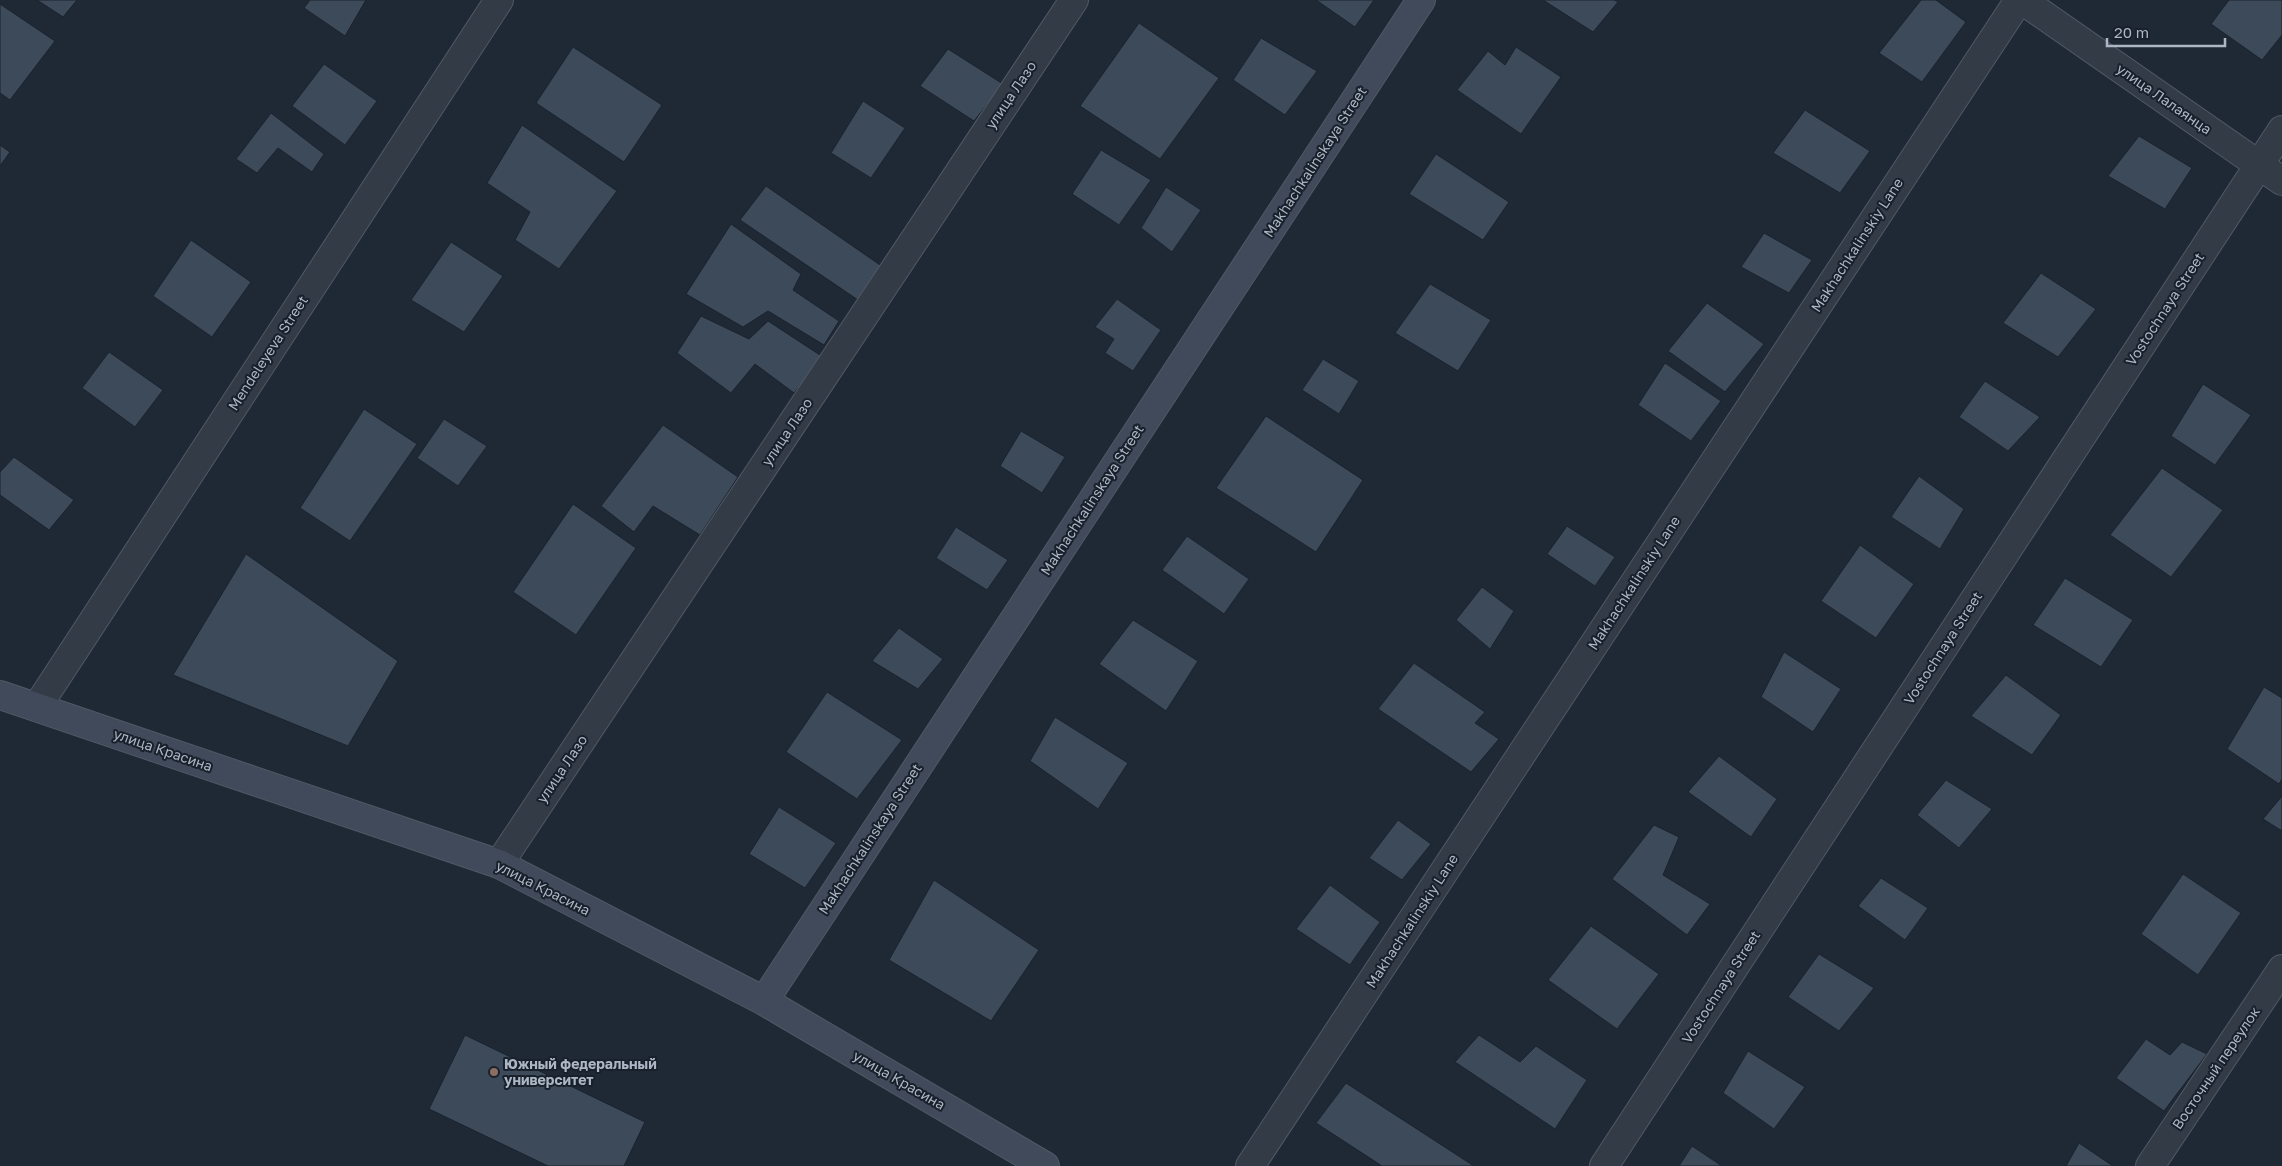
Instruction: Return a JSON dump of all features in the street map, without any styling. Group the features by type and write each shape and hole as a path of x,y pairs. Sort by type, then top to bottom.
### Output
{"street":[{"name":"Mendeleyeva Street","path":"37,707 499,0"},
{"name":"улица Лазо","path":"499,864 1074,0"},
{"name":"Makhachkalinskaya Street","path":"764,1001 1421,0"},
{"name":"улица Лалаянца","path":"2020,0 2282,181"},
{"name":"Makhachkalinskiy Lane","path":"1250,1166 2020,0"},
{"name":"Vostochnaya Street","path":"1604,1166 2282,130"},
{"name":"улица Красина","path":"1,698 37,707 499,864 764,1001 1045,1166"},
{"name":"Восточный переулок","path":"2150,1166 2282,970"}],"building":[{"path":"37,0 77,0 63,17"},
{"path":"310,0 366,0 345,36 304,8"},
{"path":"1316,0 1374,0 1355,27"},
{"path":"1543,0 1614,0 1618,2 1593,32"},
{"path":"1921,0 1936,0 1966,22 1922,82 1879,53"},
{"path":"2229,0 2282,0 2282,35 2262,60 2211,24"},
{"path":"0,4 55,41 10,100 0,93"},
{"path":"1139,23 1219,78 1160,159 1080,106"},
{"path":"1261,38 1317,71 1285,115 1233,80"},
{"path":"573,47 662,105 624,162 536,103"},
{"path":"1516,47 1561,77 1521,134 1457,90 1488,51 1505,65"},
{"path":"948,49 1003,84 974,121 920,86"},
{"path":"324,64 377,101 345,145 292,106"},
{"path":"863,101 905,128 871,178 831,153"},
{"path":"1805,110 1870,151 1840,193 1773,153"},
{"path":"271,113 324,154 312,172 278,148 257,173 236,159"},
{"path":"522,125 617,191 559,269 515,240 530,212 487,183"},
{"path":"2139,136 2192,168 2165,209 2108,176"},
{"path":"0,145 10,152 0,166"},
{"path":"1101,150 1151,180 1119,225 1072,194"},
{"path":"1436,154 1509,202 1483,240 1409,194"},
{"path":"766,186 883,267 861,302 740,220"},
{"path":"1166,187 1201,210 1172,252 1141,228"},
{"path":"731,224 801,274 793,290 839,321 824,345 768,311 743,327 686,294"},
{"path":"1764,233 1812,260 1789,293 1741,267"},
{"path":"191,240 251,282 212,337 153,296"},
{"path":"451,242 503,276 464,332 411,300"},
{"path":"2041,273 2096,309 2058,357 2003,323"},
{"path":"1430,284 1491,320 1458,371 1395,333"},
{"path":"1117,299 1161,330 1133,371 1105,353 1114,339 1095,327"},
{"path":"1707,303 1764,344 1725,392 1668,351"},
{"path":"701,316 749,339 768,321 823,357 794,393 755,364 731,393 677,353"},
{"path":"109,352 163,390 135,427 82,388"},
{"path":"1323,359 1359,381 1339,414 1302,390"},
{"path":"1665,363 1721,401 1691,441 1638,405"},
{"path":"1985,381 2040,417 2008,451 1959,417"},
{"path":"2203,384 2251,415 2215,465 2171,436"},
{"path":"364,409 417,444 350,541 300,508"},
{"path":"1266,416 1363,480 1316,552 1216,488"},
{"path":"444,419 487,446 458,486 417,458"},
{"path":"663,425 738,477 700,535 653,506 634,532 601,506"},
{"path":"1021,431 1065,457 1042,493 1000,466"},
{"path":"14,457 74,500 49,530 0,495 0,472"},
{"path":"2162,468 2223,510 2171,577 2110,535"},
{"path":"1919,476 1964,509 1940,549 1891,517"},
{"path":"573,504 636,548 576,635 513,592"},
{"path":"1567,526 1615,557 1595,586 1547,554"},
{"path":"956,527 1008,560 987,590 936,558"},
{"path":"1187,536 1249,579 1224,614 1162,570"},
{"path":"1860,545 1914,584 1876,638 1821,601"},
{"path":"246,554 398,661 348,746 173,675"},
{"path":"2065,578 2133,620 2101,667 2033,625"},
{"path":"1482,587 1514,611 1490,649 1456,620"},
{"path":"1133,620 1198,661 1166,711 1099,664"},
{"path":"899,628 943,659 918,689 872,661"},
{"path":"1784,652 1841,689 1813,732 1761,697"},
{"path":"1414,663 1485,712 1475,723 1499,739 1471,772 1378,709"},
{"path":"2006,675 2061,715 2032,755 1971,716"},
{"path":"2264,687 2282,698 2282,779 2279,784 2227,749"},
{"path":"827,692 902,740 857,799 786,752"},
{"path":"1055,717 1128,763 1098,809 1030,761"},
{"path":"1719,756 1777,799 1751,837 1688,792"},
{"path":"1946,780 1992,809 1959,848 1917,815"},
{"path":"2282,796 2282,831 2263,819"},
{"path":"779,807 836,843 805,888 749,854"},
{"path":"1398,820 1431,844 1402,880 1369,858"},
{"path":"1654,825 1679,837 1663,875 1710,904 1687,935 1612,879"},
{"path":"2183,874 2241,913 2198,975 2141,934"},
{"path":"1881,878 1928,908 1905,940 1858,906"},
{"path":"934,880 1039,950 991,1021 889,960"},
{"path":"1330,885 1380,922 1350,965 1296,929"},
{"path":"1591,926 1659,974 1617,1029 1548,980"},
{"path":"1819,954 1874,988 1839,1031 1788,997"},
{"name":"Южный федеральный университет","path":"465,1035 645,1122 624,1166 548,1166 429,1109"},
{"path":"1479,1035 1520,1062 1536,1046 1587,1080 1555,1129 1455,1062"},
{"path":"2146,1039 2170,1055 2182,1042 2207,1054 2164,1111 2116,1078"},
{"path":"1748,1051 1805,1087 1774,1129 1723,1093"},
{"path":"1346,1083 1474,1166 1382,1166 1316,1123"},
{"path":"2079,1143 2113,1166 2066,1166"},
{"path":"1692,1146 1722,1166 1679,1166"}],"place":[{"name":"Южный федеральный университет","path":"494,1072"}]}
